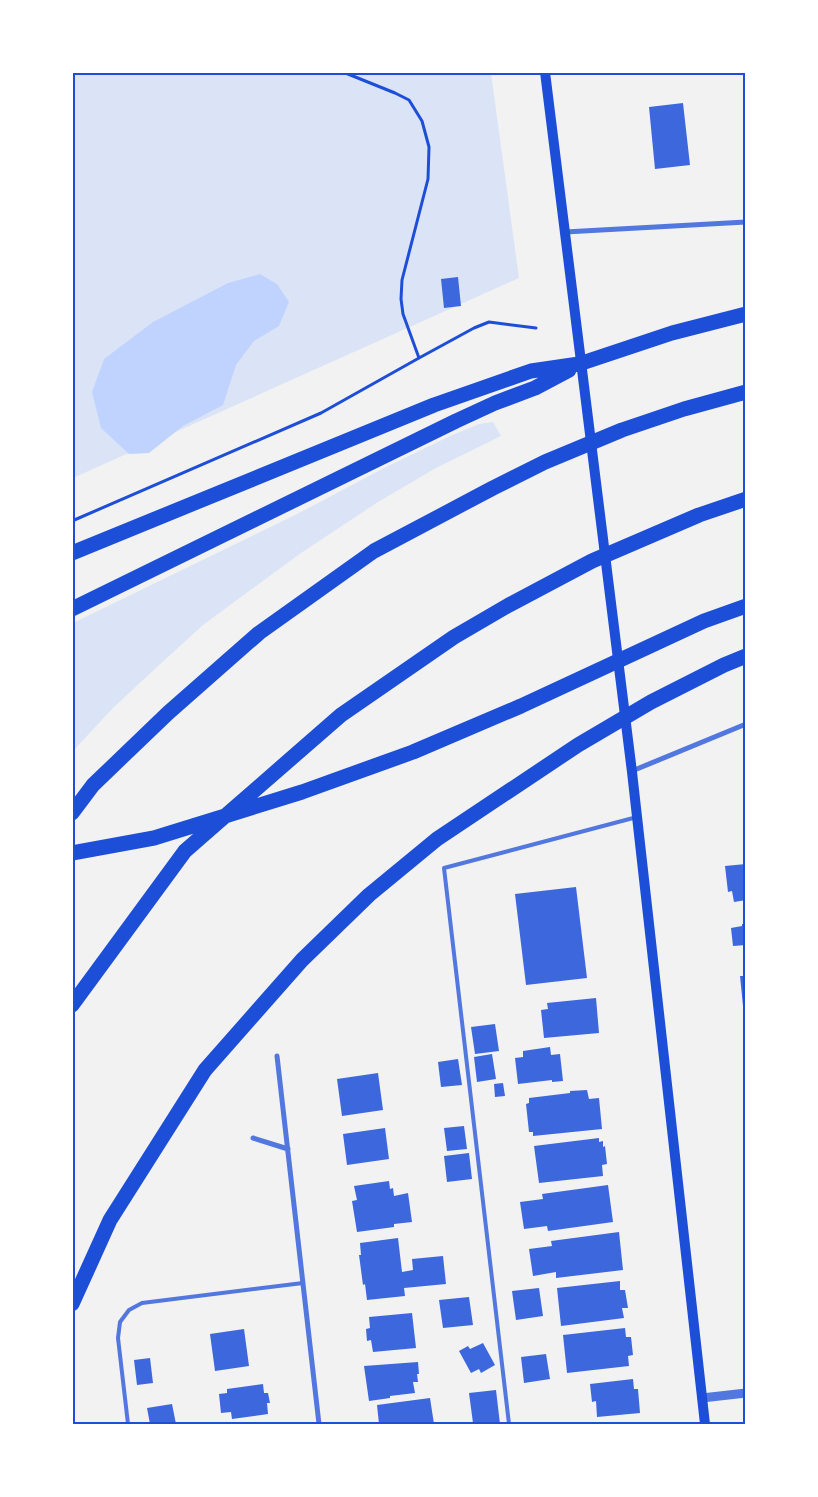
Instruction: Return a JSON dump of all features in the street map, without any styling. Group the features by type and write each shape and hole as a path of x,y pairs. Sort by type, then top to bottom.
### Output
{"highway":[{"path":"72,553 330,446 487,386 531,371 579,364 672,334 746,314"},
{"path":"72,609 456,421 495,403 535,388 579,364"},
{"path":"72,812 93,785 168,713 259,633 374,551 545,462 622,430 746,392"},
{"path":"72,1005 185,852 342,715 446,642 509,605 592,561 698,515 746,499"},
{"path":"72,853 154,838 302,792 413,752 521,706 704,621 746,606"},
{"path":"72,1304 110,1220 205,1070 302,960 369,895 436,838 578,745 651,702 746,656"}],"main road":[{"path":"545,72 632,772 705,1424"}],"street":[{"path":"565,232 746,222"},
{"path":"632,772 746,724"},
{"path":"277,1056 319,1424"},
{"path":"253,1138 288,1150"},
{"path":"702,1398 746,1393"}],"lane":[{"path":"509,1424 444,868 637,817"},
{"path":"128,1424 118,1338 120,1322 129,1310 142,1303 303,1283"}],"path":[{"path":"343,72 409,100 422,121 429,147 428,179 402,280 401,299 403,314 419,358"},
{"path":"72,520 322,413 474,328 489,322 536,328"}],"shaded area":[{"path":"72,73 491,73 519,278 73,478"},
{"path":"493,422 501,436 436,468 378,502 301,553 203,625 113,708 73,751 73,623 299,513 450,436 479,424"}],"water":[{"path":"260,274 277,284 289,302 279,326 254,341 236,365 223,405 183,426 149,453 129,454 101,428 92,392 104,359 153,322 228,283"}],"building":[{"path":"683,103 690,165 655,169 649,107"},
{"path":"458,277 461,306 444,308 441,279"},
{"path":"746,864 746,900 734,902 732,891 728,892 725,866"},
{"path":"576,887 587,978 526,985 515,894"},
{"path":"742,924 746,924 746,945 733,946 731,928 742,926"},
{"path":"740,976 746,976 746,1016 744,1016"},
{"path":"596,998 599,1033 544,1038 541,1010 548,1009 547,1003"},
{"path":"495,1024 499,1051 475,1054 471,1027"},
{"path":"550,1047 551,1055 560,1054 563,1081 552,1082 552,1080 518,1084 515,1058 523,1057 523,1051"},
{"path":"492,1054 496,1079 477,1082 474,1057"},
{"path":"458,1059 462,1085 441,1087 438,1062"},
{"path":"378,1073 383,1110 342,1116 337,1079"},
{"path":"503,1083 505,1096 495,1097 494,1084"},
{"path":"587,1090 589,1099 599,1098 602,1129 533,1136 533,1132 529,1132 526,1104 529,1103 529,1098"},
{"path":"464,1126 467,1149 447,1151 444,1128"},
{"path":"385,1128 389,1159 347,1165 343,1134"},
{"path":"599,1138 599,1142 603,1141 603,1147 605,1146 607,1164 602,1165 603,1176 539,1183 534,1146"},
{"path":"469,1153 472,1179 447,1182 444,1156"},
{"path":"389,1181 390,1189 393,1188 394,1196 408,1193 412,1222 394,1224 394,1227 357,1232 352,1201 357,1200 354,1186"},
{"path":"608,1185 613,1222 548,1231 547,1226 524,1229 520,1202 543,1199 542,1194"},
{"path":"619,1232 623,1270 556,1278 556,1272 533,1276 529,1249 552,1246 551,1241"},
{"path":"398,1238 402,1272 413,1270 412,1259 443,1256 446,1284 404,1288 405,1296 367,1300 359,1255 361,1255 360,1243"},
{"path":"620,1281 620,1290 625,1290 628,1308 622,1308 624,1318 561,1326 557,1288"},
{"path":"539,1288 543,1316 516,1320 512,1291"},
{"path":"469,1297 473,1325 443,1328 439,1300"},
{"path":"412,1313 416,1348 373,1352 371,1340 367,1341 366,1329 370,1328 369,1317"},
{"path":"625,1328 626,1337 631,1337 633,1355 628,1356 629,1366 567,1373 563,1335"},
{"path":"244,1329 249,1366 215,1371 210,1334"},
{"path":"483,1343 495,1365 481,1373 479,1369 471,1373 459,1351 468,1346 470,1349"},
{"path":"546,1354 550,1379 524,1383 521,1357"},
{"path":"150,1358 153,1383 137,1385 134,1360"},
{"path":"418,1362 418,1382 413,1382 415,1393 369,1401 364,1366"},
{"path":"633,1379 634,1389 638,1389 640,1413 597,1417 596,1401 592,1402 590,1384"},
{"path":"263,1384 264,1393 268,1393 270,1403 267,1403 268,1414 232,1419 231,1412 221,1413 219,1394 227,1393 227,1389"},
{"path":"496,1390 500,1424 473,1423 469,1393"},
{"path":"430,1398 434,1424 379,1424 377,1405"},
{"path":"172,1404 176,1424 150,1424 147,1408"}]}
